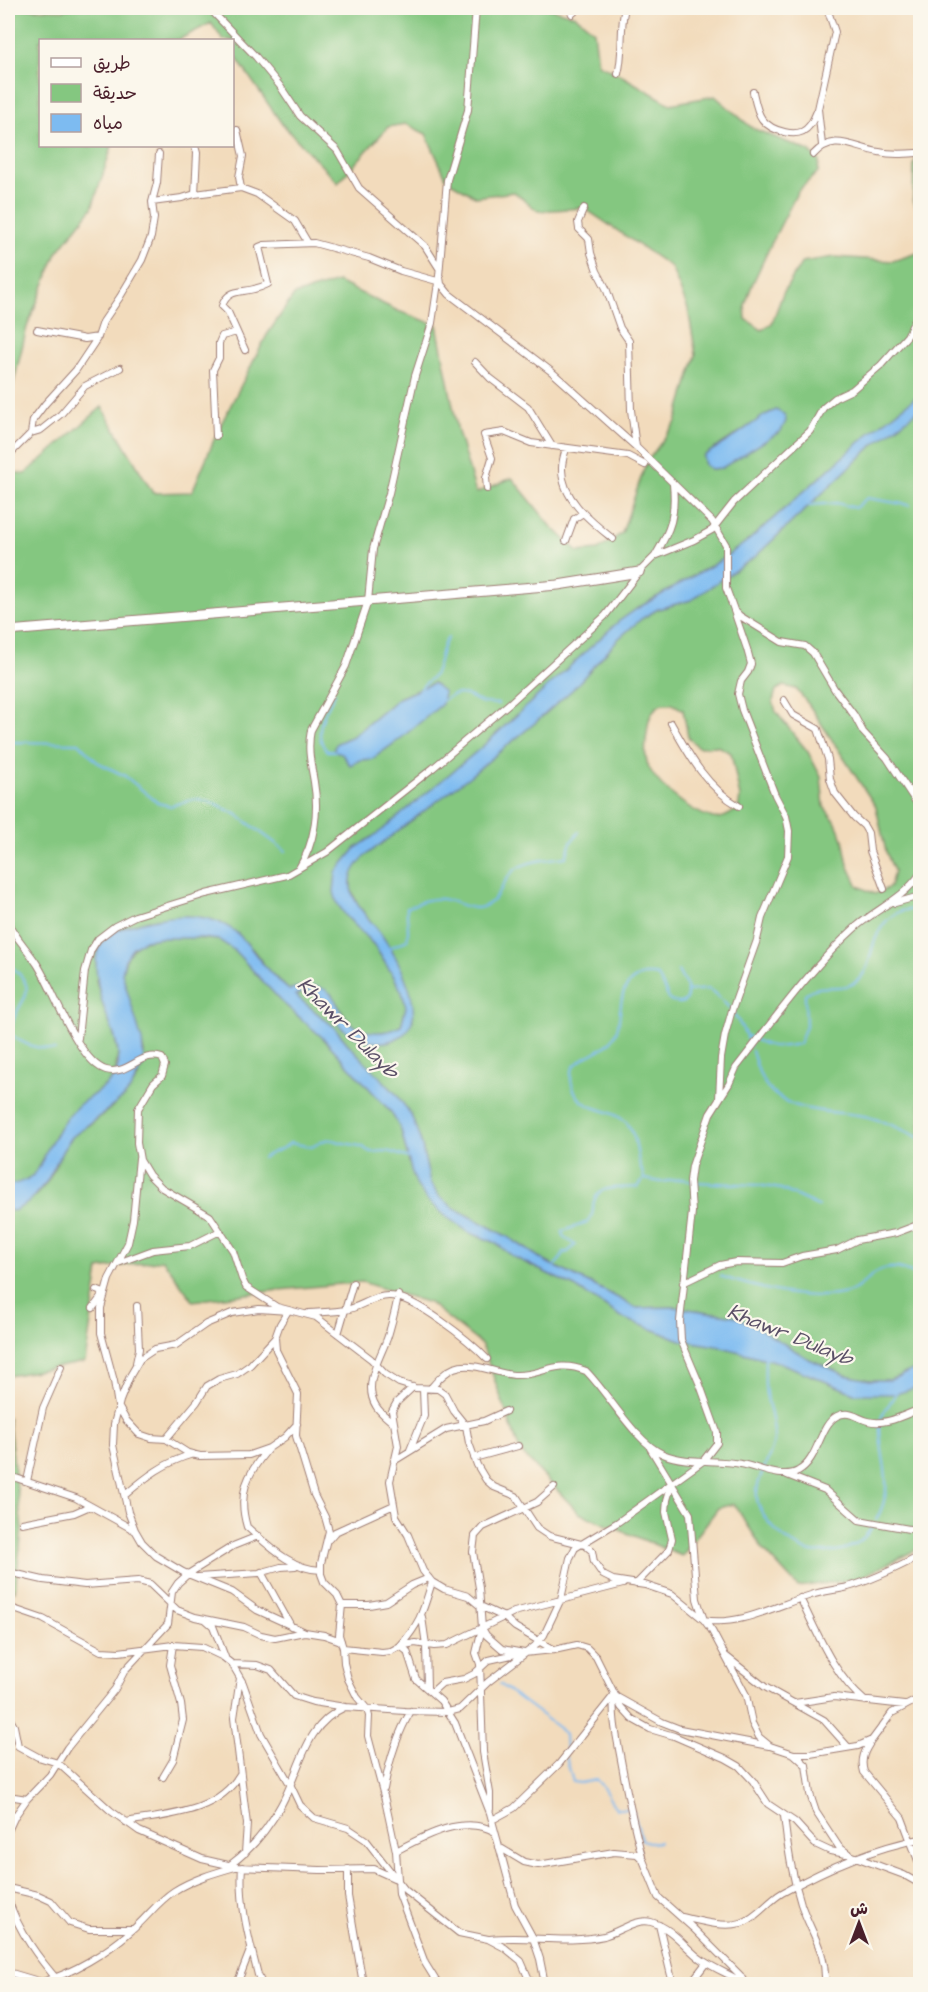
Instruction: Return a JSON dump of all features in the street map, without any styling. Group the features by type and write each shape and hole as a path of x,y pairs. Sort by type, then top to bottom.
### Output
{"main road":[{"path":"8,631 558,585 639,572"}],"street":[{"path":"209,8 256,57 300,116 337,150 359,188 425,246 440,268"},
{"path":"298,870 311,842 315,825 316,802 309,749 311,730 346,666 368,601 373,549 389,493 415,376 432,323 440,268 447,180 468,110 476,8"},
{"path":"569,8 572,15 579,8"},
{"path":"618,74 622,59 621,21 625,8"},
{"path":"753,92 760,117 768,125 789,133 803,132 809,127 818,109 834,32 827,8"},
{"path":"818,109 822,145"},
{"path":"237,130 243,156 239,177 241,188"},
{"path":"813,154 822,145 838,142 876,152 917,153"},
{"path":"195,147 195,194"},
{"path":"31,433 33,420 76,370 98,337 103,322 141,260 151,237 154,218 152,202 157,183 159,154"},
{"path":"152,202 241,188 257,194 295,221 308,243"},
{"path":"584,208 578,222 579,229 589,239 597,271 606,288 620,328 629,341 631,410 636,447"},
{"path":"245,350 228,312 222,306 225,298 232,293 252,290 268,284 259,247 264,244 314,243 369,258 401,271 438,278"},
{"path":"438,278 449,294 552,372 636,447 702,510 726,545 726,588 747,648 750,664 748,672 741,681 738,694 775,795 786,816 789,831 788,856 762,918 725,1035 721,1058 719,1100"},
{"path":"655,556 712,530 734,502 810,430 823,408 835,398 852,390 881,365 907,336 921,310"},
{"path":"38,330 85,339 98,337"},
{"path":"216,436 213,370 219,358 219,343 222,336 237,332"},
{"path":"475,362 490,378 528,407 552,446"},
{"path":"8,456 31,433 41,430 52,421 85,386 120,368"},
{"path":"487,489 486,478 492,458 484,435 504,432 531,443 621,454 645,465"},
{"path":"566,449 562,468 566,489 583,513 613,539"},
{"path":"78,1040 85,971 91,950 98,939 115,926 135,916 206,894 268,881 298,870 327,852 433,768 512,701 605,616 639,572 655,556 669,531 674,519 673,483"},
{"path":"566,541 574,519 583,513"},
{"path":"734,610 782,642 805,646 813,653 863,732 887,758 921,808"},
{"path":"784,700 793,715 818,729 828,759 830,779 835,793 868,833 870,851 884,889"},
{"path":"671,723 702,776 739,806"},
{"path":"232,1664 257,1665 271,1670 294,1695 313,1702 367,1709 448,1712 460,1709 539,1641 561,1599 570,1558 575,1548 618,1522 703,1461 717,1443 717,1432 681,1340 680,1321 692,1212 691,1175 710,1114 736,1068 804,984 857,926 902,896 921,874"},
{"path":"886,906 921,896"},
{"path":"8,923 37,964 60,1012 90,1058 101,1068 110,1071 130,1067 150,1056 162,1058 165,1065 162,1076 153,1084 138,1109 136,1125 139,1155 133,1220 128,1243 104,1293 93,1308"},
{"path":"139,1155 149,1174 162,1188 210,1216 233,1251 246,1287 263,1299 288,1311"},
{"path":"684,1282 720,1265 736,1262 782,1263 802,1256 837,1250 856,1240 897,1233 921,1224"},
{"path":"118,1263 153,1250 190,1246 220,1231"},
{"path":"338,1334 353,1283"},
{"path":"96,1290 104,1293"},
{"path":"104,1293 101,1308 101,1333 114,1381 118,1407 139,1434 166,1439 193,1454 249,1455 269,1449"},
{"path":"302,1313 346,1310 385,1296 398,1295 442,1321 487,1359"},
{"path":"393,1423 375,1405 372,1392 376,1364 387,1338 398,1295"},
{"path":"135,1367 139,1349 137,1306"},
{"path":"341,1641 305,1632 257,1610 232,1592 196,1578 156,1556 142,1542 128,1512 113,1445 114,1424 118,1407 135,1367 140,1359 154,1349 176,1345 206,1324 232,1313 259,1309 288,1311 316,1317 392,1378 412,1387 438,1389 445,1394 454,1411 466,1426 474,1458 486,1480 494,1487 516,1496 537,1528 549,1536 580,1543 592,1551 594,1562 603,1575 613,1580 660,1589 672,1594 704,1620 746,1695 752,1723 759,1737 770,1746"},
{"path":"166,1439 197,1402 207,1386 219,1379 237,1374 250,1365 275,1338 288,1311"},
{"path":"275,1338 276,1350 298,1394 297,1436 314,1495 325,1517 329,1532 321,1570 324,1582 337,1594 342,1605 339,1635 348,1679 369,1716 368,1736 384,1793 396,1851 399,1894 426,1963 438,1984"},
{"path":"410,1450 424,1416 427,1389 444,1374 455,1368 483,1367 514,1375 564,1365 575,1366 586,1371 648,1445 690,1514 697,1599 704,1620"},
{"path":"27,1481 43,1408 61,1366"},
{"path":"412,1387 397,1402 392,1411 398,1446 390,1481 396,1516 408,1535 423,1571 430,1580 444,1589 468,1596 480,1606 504,1617 515,1627 555,1650"},
{"path":"787,1474 797,1472 806,1466 831,1420 838,1415 846,1413 868,1421 879,1422 921,1409"},
{"path":"393,1462 446,1429 466,1426 506,1411"},
{"path":"297,1424 256,1464 246,1483 243,1503 247,1527 296,1566 308,1570 321,1570"},
{"path":"921,1440 921,1448"},
{"path":"648,1445 663,1454 703,1461 742,1464 787,1474 825,1490 860,1520 921,1529"},
{"path":"474,1458 518,1446"},
{"path":"125,1495 159,1468 193,1454"},
{"path":"16,1478 76,1498 135,1530"},
{"path":"636,1584 669,1551 672,1539 666,1512 672,1483"},
{"path":"491,1816 490,1793 483,1752 480,1669 476,1653 482,1628 473,1552 475,1536 483,1527 537,1502 554,1487"},
{"path":"327,1542 335,1532 394,1505"},
{"path":"22,1523 74,1513 90,1506"},
{"path":"8,1831 27,1799 50,1775 67,1748 115,1689 125,1670 168,1624 172,1592 178,1583 188,1574 233,1546 258,1536"},
{"path":"704,1620 725,1622 800,1598 865,1581 921,1557"},
{"path":"196,1578 296,1566"},
{"path":"8,1572 44,1580 85,1585 138,1581 150,1584 177,1610 204,1619 244,1627 261,1635 275,1638 305,1632"},
{"path":"261,1572 291,1626"},
{"path":"342,1605 369,1605 386,1602 412,1585 430,1580"},
{"path":"400,1646 415,1629 422,1616 430,1580"},
{"path":"343,1648 382,1652 415,1643 447,1644 514,1612 627,1583"},
{"path":"800,1598 838,1671 852,1691 865,1701"},
{"path":"8,1607 43,1619 101,1651 119,1652 173,1645 202,1647 226,1659 232,1664 240,1678 261,1734 300,1805 315,1818 348,1828 366,1840 405,1890 459,1933 488,1939 506,1947 521,1961 531,1984"},
{"path":"422,1616 429,1689"},
{"path":"204,1619 213,1626 226,1659"},
{"path":"482,1628 486,1635 502,1649 526,1653"},
{"path":"429,1689 442,1683 464,1678 480,1669 489,1660 504,1655 555,1650 577,1644 587,1648 596,1657 614,1695 632,1719 650,1729 674,1736 739,1766 753,1780 768,1804 795,1821 815,1844 830,1851 859,1858 921,1884"},
{"path":"163,1777 172,1760 183,1720 182,1704 170,1665 173,1645"},
{"path":"400,1646 407,1651 416,1679 429,1689 455,1723 491,1816 515,1905 533,1938 545,1984"},
{"path":"724,1654 765,1687 824,1720 848,1747"},
{"path":"240,1678 234,1718 247,1824 245,1853"},
{"path":"614,1695 662,1722 680,1729 770,1746 794,1754 806,1765 810,1794 816,1812 839,1847 850,1855"},
{"path":"491,1816 514,1808 559,1764 614,1695"},
{"path":"614,1695 615,1733 629,1809 643,1860 658,1897 694,1929 740,1975 745,1984"},
{"path":"794,1703 834,1697 905,1705"},
{"path":"921,1698 892,1713 864,1752 862,1765 864,1772 902,1818 921,1866"},
{"path":"8,1972 45,1983 86,1962 134,1929 154,1906 175,1890 202,1877 236,1866 264,1832 282,1805 310,1740 318,1727 330,1714 345,1707"},
{"path":"384,1793 392,1751 401,1727 411,1711"},
{"path":"8,1716 14,1726 18,1746 38,1757 58,1762 86,1790 126,1822 166,1845 202,1859 236,1866 320,1870 374,1869 397,1880"},
{"path":"794,1754 810,1754 858,1746 872,1740"},
{"path":"126,1822 195,1809 221,1798 234,1785 241,1773"},
{"path":"8,1796 27,1799"},
{"path":"8,1801 27,1799"},
{"path":"784,1816 786,1844 796,1886 807,1921 819,1944 825,1963 825,1984"},
{"path":"396,1851 448,1828 472,1824 495,1832"},
{"path":"678,1916 718,1924 742,1922 752,1918 771,1900 796,1886 898,1843 921,1839"},
{"path":"498,1847 524,1862 538,1865 614,1852 637,1854 643,1860"},
{"path":"236,1866 251,1948 262,1984"},
{"path":"348,1869 348,1896 363,1984"},
{"path":"8,1888 38,1895 51,1901 70,1923 89,1929 134,1929"},
{"path":"8,1899 24,1937 61,1984"},
{"path":"488,1939 513,1936 577,1939 604,1935 639,1922 649,1922 659,1925 679,1939 706,1963 745,1984"},
{"path":"659,1925 673,1984"},
{"path":"237,1984 251,1948"},
{"path":"690,1984 706,1963"}],"green space":[{"path":"8,8 64,10 72,8 548,8 576,16 594,31 598,64 670,104 715,96 752,128 809,151 819,161 818,172 798,191 752,285 745,305 746,319 762,330 772,323 783,293 802,262 835,257 893,261 920,252 920,394 870,433 749,540 721,560 618,622 482,747 381,831 356,848 336,872 346,916 374,945 402,992 406,1007 401,1026 377,1034 358,1029 344,1014 331,994 305,986 289,990 268,970 238,934 148,920 96,980 118,1053 115,1075 71,1112 57,1131 35,1174 22,1182 8,1186 8,472 25,474 102,407 153,493 192,492 219,428 267,335 294,295 338,282 398,311 437,325 458,432 476,493 512,478 551,526 578,552 598,550 622,533 646,463 676,422 696,355 688,309 671,267 584,208 538,211 514,192 476,197 447,180 426,134 406,124 388,127 338,183 282,124 234,54 234,39 222,39 211,23 180,39 39,39 39,147 112,147 92,208 57,253 27,327 8,400","holes":["771,412 722,468 711,469 705,465 703,456","433,683 441,704 400,739 372,759 347,761 337,743 353,736 399,698"]},
{"path":"920,140 920,217 913,199 914,166"},
{"path":"920,409 920,1367 890,1380 869,1380 845,1375 807,1358 735,1316 674,1307 636,1308 546,1262 508,1237 454,1208 439,1196 430,1183 421,1142 411,1115 397,1095 334,1027 295,995 310,991 317,995 335,1021 355,1036 369,1042 378,1042 413,1020 403,973 381,935 358,905 351,889 351,875 354,868 365,856 536,722 573,689 618,639 641,619 658,609 691,600 756,556 871,447","holes":["784,686 796,689 809,705 876,807 886,852 894,871 890,887 875,894 858,886 848,865 843,839 835,821 824,807 821,777 808,752 776,712 773,701 776,690","663,704 673,704 683,710 688,737 698,747 717,746 731,753 740,797 738,809 720,818 704,815 672,795 655,777 649,767 645,750 651,715 657,707"]},
{"path":"157,938 219,940 234,950 282,1002 323,1038 391,1112 401,1130 411,1170 470,1233 494,1242 514,1257 575,1287 625,1319 681,1340 722,1347 781,1363 856,1394 915,1388 920,1384 920,1548 857,1579 798,1587 763,1549 734,1504 718,1508 682,1556 579,1513 520,1451 482,1345 429,1303 362,1282 193,1301 163,1260 99,1269 85,1362 8,1376 8,1210 19,1208 35,1196 50,1177 64,1147 72,1137 109,1110 134,1084 143,1064 144,1052 122,973 125,962 129,953 141,943"},
{"path":"8,1417 22,1529 15,1591 8,1589"}],"water":[{"name":"Khawr Dulayb","path":"920,394 920,409 871,447 756,556 691,600 658,609 641,619 618,639 573,689 536,722 359,863 351,878 353,895 359,907 395,956 412,1001 413,1015 410,1027 401,1036 384,1042 374,1042 357,1037 335,1021 322,1000 314,993 306,992 295,995 334,1027 397,1095 411,1115 421,1142 430,1183 439,1196 454,1208 508,1237 546,1262 636,1308 674,1307 735,1316 807,1358 845,1375 869,1380 890,1380 920,1367 920,1384 896,1394 856,1394 781,1363 722,1347 681,1340 625,1319 575,1287 514,1257 494,1242 470,1233 428,1201 417,1186 401,1130 391,1112 323,1038 282,1002 234,950 219,940 160,938 145,940 133,947 125,960 122,973 142,1041 144,1064 123,1098 72,1137 47,1181 28,1203 14,1211 8,1210 8,1186 33,1175 65,1120 80,1104 108,1083 116,1072 118,1050 101,999 96,972 97,953 106,938 122,928 156,919 186,916 215,921 240,936 271,974 289,990 310,986 326,990 332,995 348,1021 369,1032 385,1032 401,1026 406,1007 402,992 374,945 346,916 337,903 334,892 336,872 356,848 381,831 482,747 618,622 721,560 749,540 870,433"},
{"path":"776,410 785,415 786,421 781,431 722,468 711,469 705,465 703,456"},
{"path":"433,683 444,692 442,704 372,759 360,760 350,765 341,753 335,751 337,743 353,736 399,698"}],"waterway":[{"path":"809,505 837,503 855,508 867,498 909,505"},
{"path":"421,689 434,675 443,646 448,638"},
{"path":"335,693 324,715 320,737 327,751 335,751"},
{"path":"442,701 458,694 483,703 498,704"},
{"path":"8,742 79,743 97,762 125,776 158,803 170,806 194,799 211,802 236,814 286,851"},
{"path":"389,948 407,940 407,908 431,899 451,901 470,907 485,906 491,902 506,879 516,869 534,862 566,857 571,842 579,832"},
{"path":"746,1035 771,1046 799,1044 806,1026 805,994 818,988 841,987 854,983 866,970 875,940 887,920 905,910 920,911"},
{"path":"8,964 20,974 27,991 16,1013 11,1034 26,1044 55,1050"},
{"path":"554,1268 564,1253 575,1245 563,1236 562,1232 588,1221 598,1194 609,1188 638,1187 644,1179 634,1137 627,1123 614,1114 584,1103 574,1090 571,1079 572,1071 575,1065 604,1047 615,1035 624,991 636,978 646,975 658,976 670,1001 676,1003 685,1001 687,987 678,971"},
{"path":"688,991 709,989 716,995 734,1014 750,1046"},
{"path":"752,1051 766,1085 790,1103 814,1110 871,1118 920,1138"},
{"path":"263,1158 290,1143 312,1147 327,1140 361,1146 371,1152 385,1151 409,1158"},
{"path":"644,1179 661,1182 682,1179 694,1182 758,1185 781,1189 818,1206"},
{"path":"720,1276 766,1289 817,1296 851,1292 876,1273 889,1268 908,1271 920,1277"},
{"path":"765,1358 765,1390 773,1422 774,1439 757,1491 761,1510 767,1520 783,1537 811,1552 832,1552 853,1546 869,1532 873,1525"},
{"path":"876,1520 882,1507 886,1484 880,1425 884,1412 896,1392"},
{"path":"500,1684 559,1728 565,1735 566,1752"},
{"path":"566,1757 573,1782 596,1780 617,1809 628,1809"},
{"path":"633,1811 642,1841 659,1842"}]}
